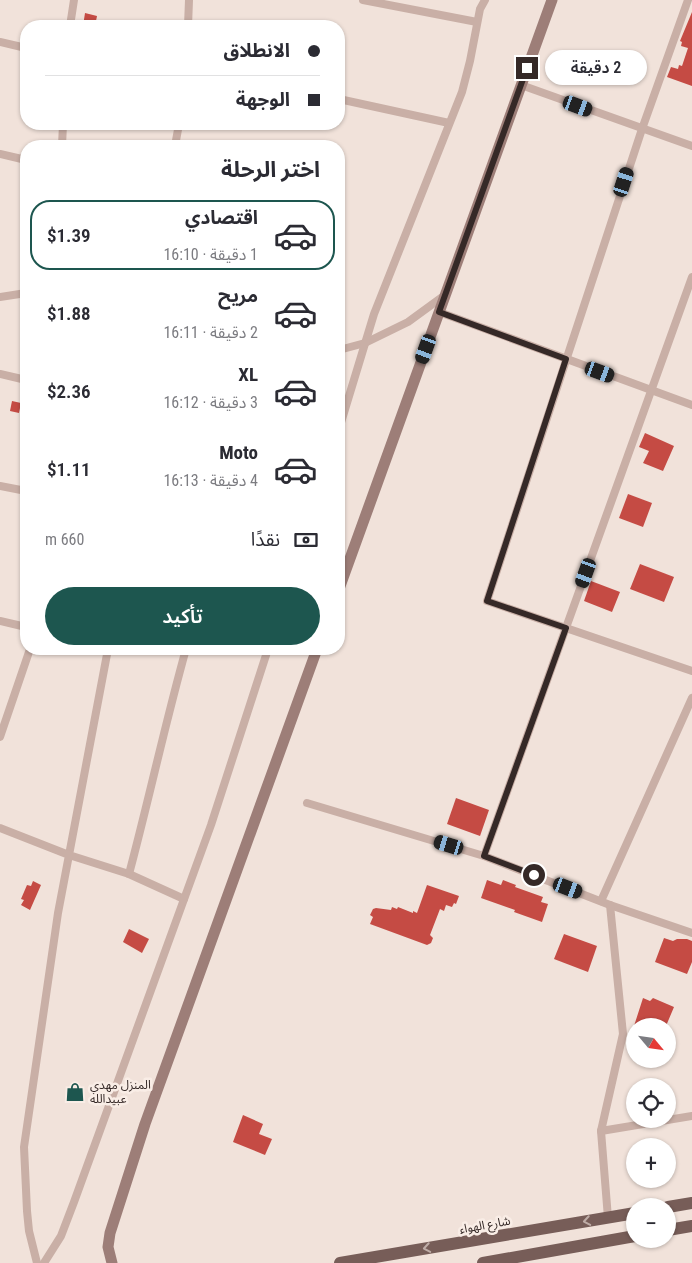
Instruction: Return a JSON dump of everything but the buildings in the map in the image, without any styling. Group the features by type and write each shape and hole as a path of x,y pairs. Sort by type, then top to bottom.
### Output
{"main road":[{"path":"676,1206 692,1203"},
{"name":"شارع الهواء","path":"340,1263 626,1215"},
{"path":"676,1229 692,1226"},
{"path":"483,1263 626,1238"}],"street":[{"path":"71,20 74,0"},
{"path":"188,0 188,20"},
{"path":"363,0 477,22"},
{"path":"345,409 374,314 462,92 480,9 485,0"},
{"path":"345,572 552,0"},
{"path":"688,0 642,129 487,601 692,671"},
{"path":"0,42 20,47"},
{"path":"521,86 692,146"},
{"path":"345,100 449,123"},
{"path":"0,154 20,159"},
{"path":"484,856 692,277"},
{"path":"0,297 20,294"},
{"path":"345,349 365,344 408,322 445,295"},
{"path":"439,312 692,405"},
{"path":"0,374 20,379"},
{"path":"0,486 20,490"},
{"path":"0,621 20,626"},
{"path":"0,738 28,655"},
{"path":"38,1263 29,1231 26,1211 24,1147 58,913 107,655"},
{"path":"130,874 166,719 184,655"},
{"path":"44,1263 61,1236 74,1202 226,782 266,655"},
{"path":"112,1263 108,1247 110,1233 145,1124 315,655"},
{"path":"601,901 692,698"},
{"path":"307,804 484,856 610,905 692,933"},
{"path":"0,828 69,855 130,874 184,899"},
{"path":"608,1218 601,1131 622,1034 610,905"},
{"path":"601,1131 692,1116"}],"place":[{"name":"المنزل مهدي عبيدالله","path":"75,1092"}],"route":[{"path":"527,68 439,312 566,359 487,601 566,628 484,856 534,875"}]}
